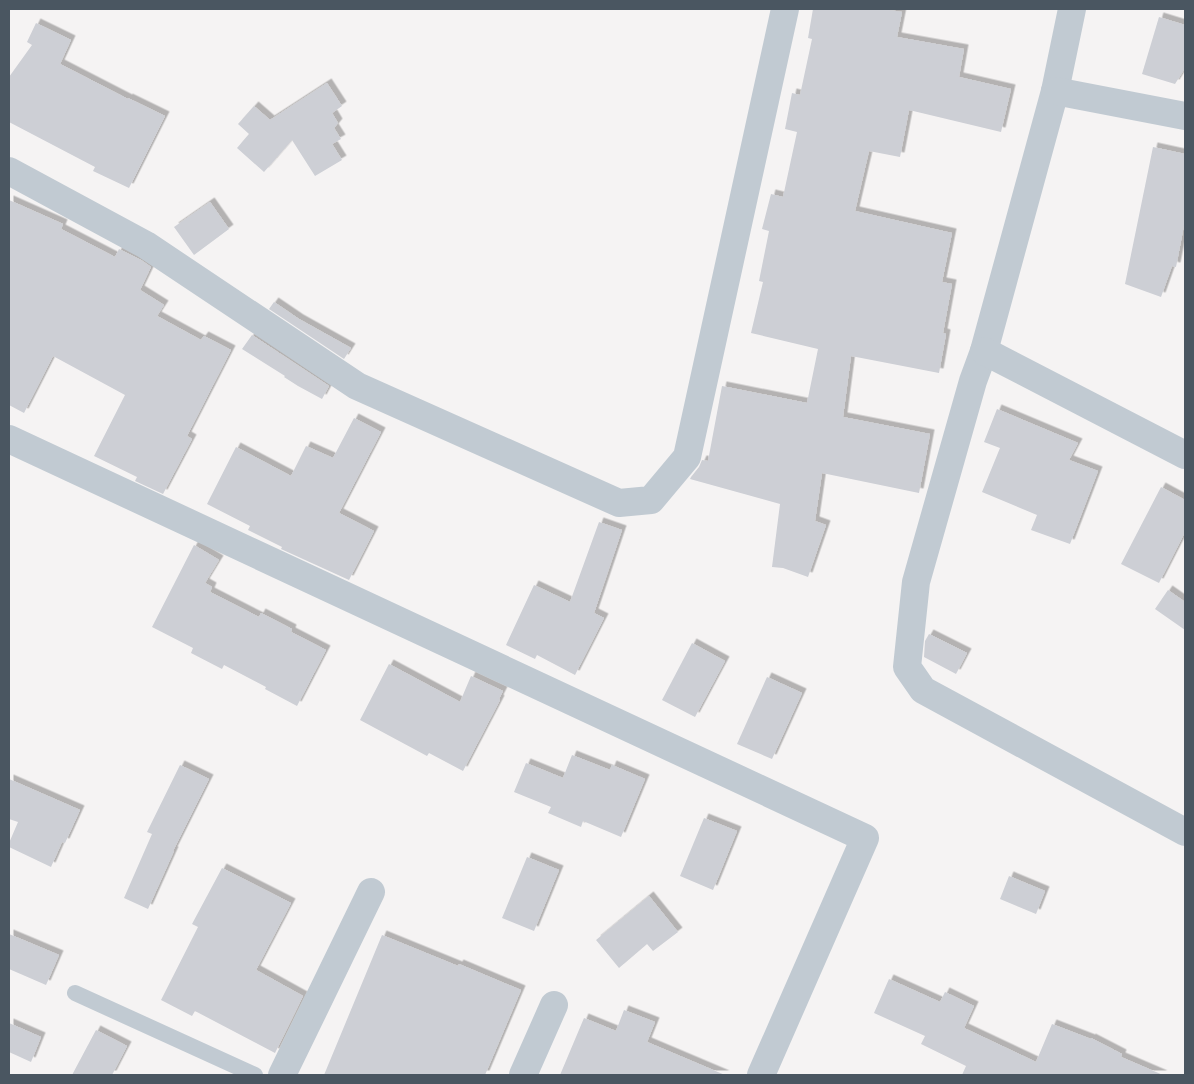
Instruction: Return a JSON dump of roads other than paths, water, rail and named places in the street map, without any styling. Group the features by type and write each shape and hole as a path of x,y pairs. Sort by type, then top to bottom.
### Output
{"street":[{"path":"9,171 146,245 357,386 619,503 651,500 687,457 785,9"},
{"path":"1072,9 1055,91 984,351 973,381 916,582 907,667 923,690 1185,832"},
{"path":"1055,91 1185,116"},
{"path":"984,351 1185,455"},
{"path":"9,439 865,838 761,1075"},
{"path":"282,1075 371,892"},
{"path":"523,1075 554,1005"}],"lane":[{"path":"75,993 255,1075"}]}
